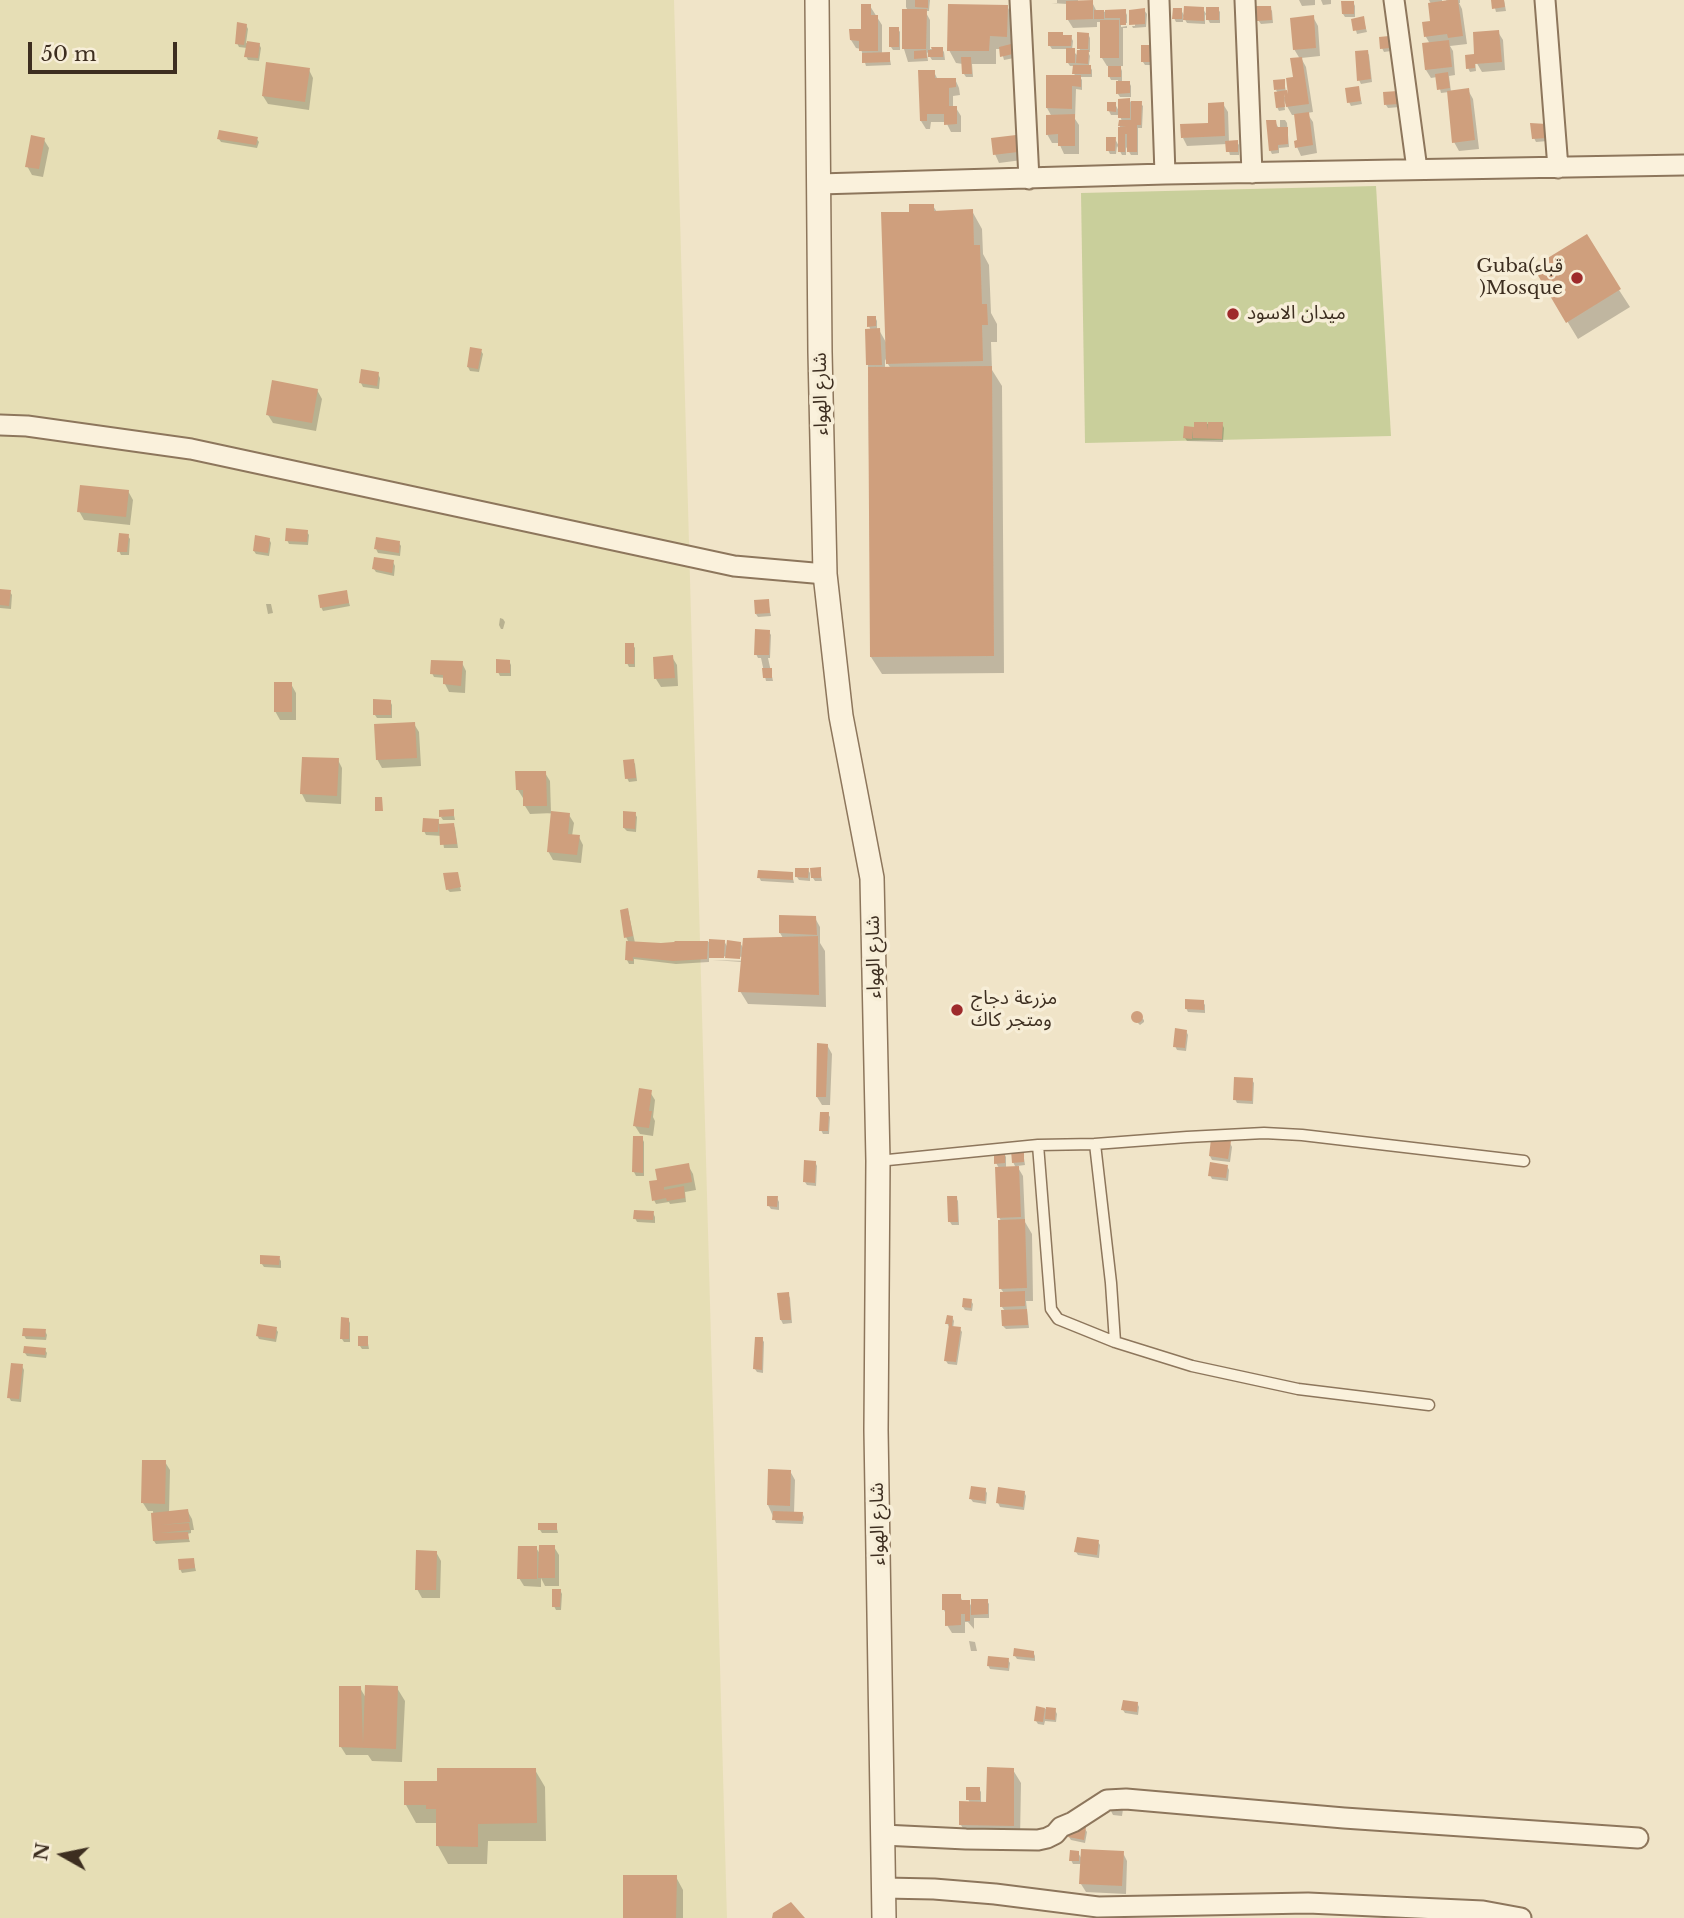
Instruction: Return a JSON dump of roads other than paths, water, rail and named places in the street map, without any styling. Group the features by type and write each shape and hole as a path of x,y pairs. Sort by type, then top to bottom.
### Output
{"street":[{"name":"شارع الهواء","path":"817,0 825,574 841,716 872,878 877,1161 876,1430 884,1918"},
{"path":"1020,0 1029,179"},
{"path":"1159,0 1165,174"},
{"path":"1245,0 1252,173"},
{"path":"1394,0 1418,169"},
{"path":"1545,0 1558,168"},
{"path":"820,184 1165,174 1684,165"},
{"path":"0,425 27,426 191,449 734,566 825,574"},
{"path":"883,1835 1038,1840 1055,1834 1061,1827 1107,1800 1126,1798 1344,1818 1637,1838"},
{"path":"884,1888 995,1894 1098,1907 1308,1903 1483,1911 1521,1918"}],"lane":[{"path":"877,1161 1038,1145 1264,1133 1524,1161"},
{"path":"1095,1144 1115,1342"},
{"path":"1038,1145 1051,1309 1058,1319 1115,1342 1192,1366 1298,1389 1429,1405"}],"place":[{"name":"Guba(قباء )Mosque","path":"1577,278"},
{"name":"ميدان الاسود","path":"1233,314"},
{"name":"مزرعة دجاج ومتجر كاك","path":"957,1010"}]}
